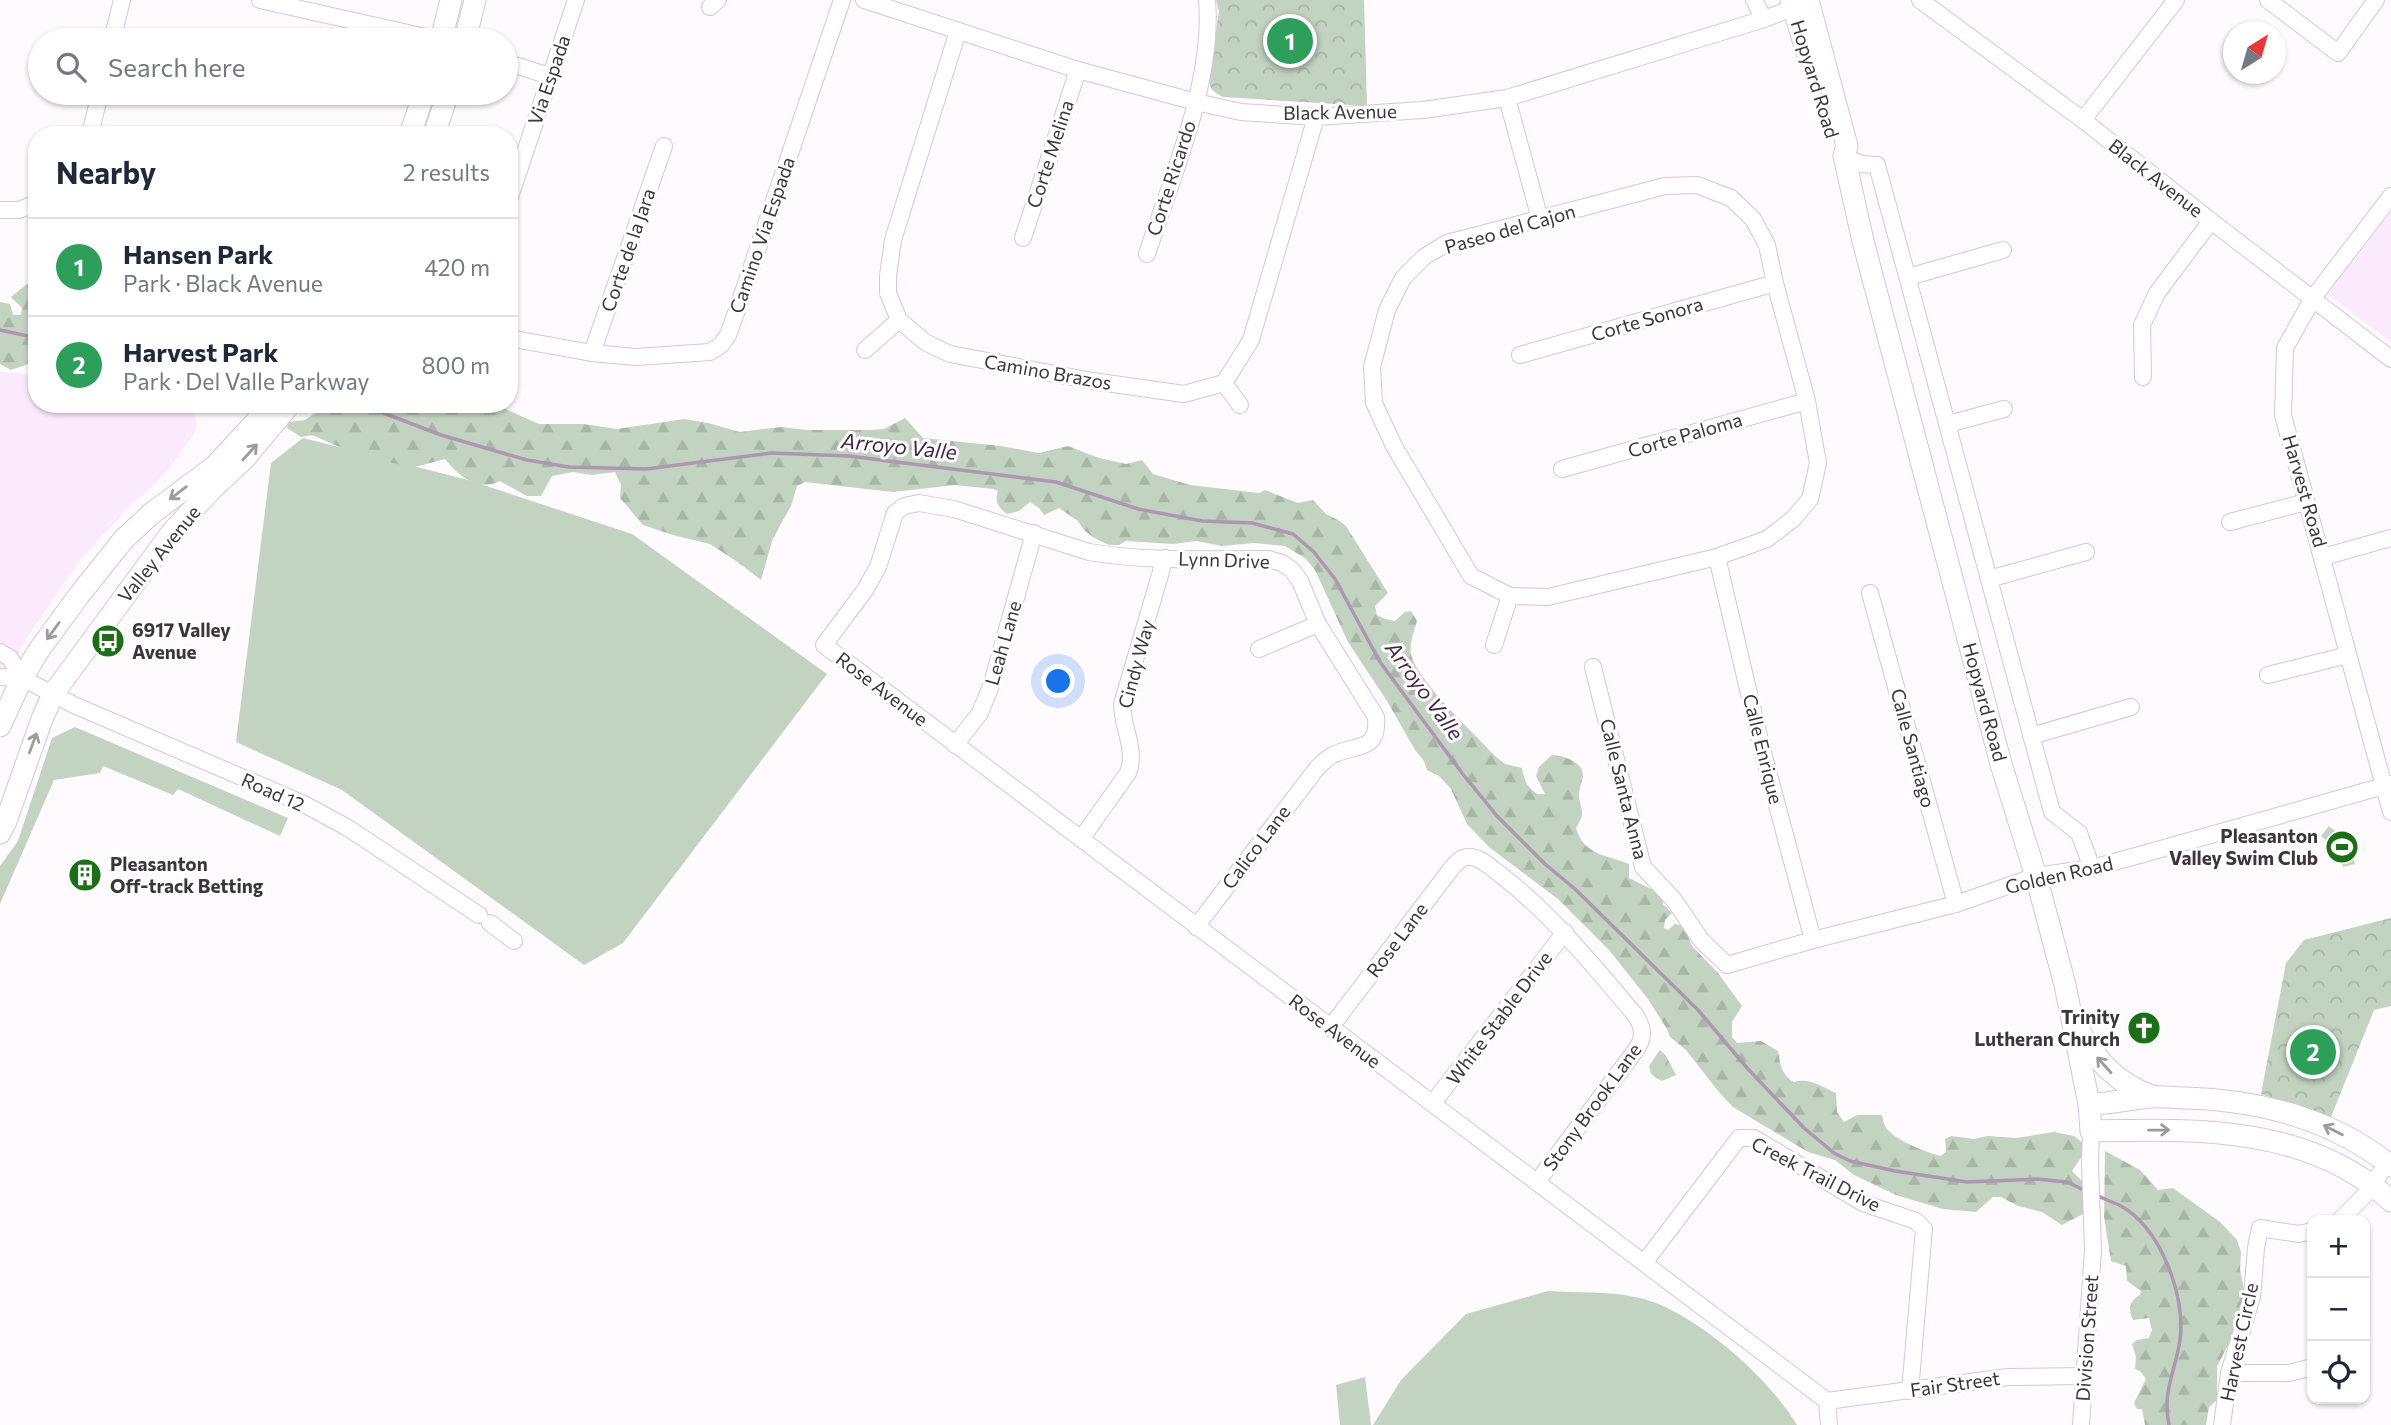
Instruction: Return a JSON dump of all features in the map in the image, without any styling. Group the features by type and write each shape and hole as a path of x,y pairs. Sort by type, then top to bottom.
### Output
{"main road":[{"path":"443,28 451,0"},
{"path":"468,28 475,0"},
{"name":"Hopyard Road","path":"1803,2 1847,146 1844,156 1863,241 2001,764 2035,876 2071,1016 2089,1104 2091,1131"},
{"path":"413,126 420,105"},
{"path":"438,126 444,105"},
{"name":"Valley Avenue","path":"0,726 22,678 80,594 124,539 152,513 215,466 274,413"},
{"name":"Valley Avenue","path":"0,833 42,719 54,694 172,532 245,458 275,413"},
{"path":"2071,1016 2104,1066 2120,1081 2154,1097"},
{"path":"2089,1104 2154,1097 2234,1101 2273,1108 2324,1126 2389,1164"},
{"path":"2091,1131 2190,1129 2252,1137 2310,1150 2372,1184 2391,1201"}],"street":[{"path":"115,28 122,0"},
{"path":"260,0 386,28"},
{"name":"Via Espada","path":"518,173 576,0"},
{"name":"Camino Via Espada","path":"592,353 636,357 710,352 721,345 736,313 842,0"},
{"name":"Black Avenue","path":"864,0 1078,70 1196,102 1241,112 1316,117 1423,110 1507,98 1764,19 1803,2"},
{"name":"Corte Ricardo","path":"1147,254 1196,102 1206,56 1207,0"},
{"name":"Hopyard Road","path":"1754,0 1764,19"},
{"name":"Black Avenue","path":"1920,0 2083,120 2391,359"},
{"path":"2083,120 2176,0"},
{"path":"2268,0 2338,53 2376,0"},
{"name":"Camino Brazos","path":"958,30 893,240 888,293 900,320 925,342 950,354 1092,381 1184,394 1224,383"},
{"path":"518,66 550,76"},
{"name":"Corte Melina","path":"1023,238 1078,70"},
{"path":"1507,98 1540,219"},
{"path":"92,126 97,105"},
{"path":"1240,405 1224,383 1251,340 1316,117"},
{"name":"Corte de la Jara","path":"592,353 664,146"},
{"name":"Hopyard Road","path":"1844,156 1861,164 1877,165 2052,812 2079,833 2092,868"},
{"name":"Paseo del Cajon","path":"1697,185 1731,198 1753,219 1766,245 1775,283 1807,401 1818,463 1810,499 1793,519 1767,539 1717,557 1548,597 1510,596 1471,576 1394,446 1374,403 1372,367 1387,310 1403,278 1424,257 1447,243 1665,186 1697,185"},
{"name":"Harvest Road","path":"2391,196 2313,298 2285,348 2283,415 2348,655 2387,785 2391,812"},
{"path":"0,210 19,210 28,206"},
{"path":"2143,377 2142,325 2157,293 2211,221"},
{"path":"1908,277 2003,250"},
{"name":"Corte Sonora","path":"1520,355 1775,283"},
{"path":"865,350 900,320"},
{"path":"518,340 592,353"},
{"name":"Corte Paloma","path":"1562,469 1807,401"},
{"path":"1948,424 2004,409"},
{"path":"2230,522 2306,502"},
{"name":"Lynn Drive","path":"824,645 878,567 895,513 904,506 919,503 954,509 1089,552 1165,558 1268,559 1282,563 1292,570 1300,581 1318,624 1376,717 1377,728 1372,740 1363,747 1336,754 1317,768"},
{"name":"Leah Lane","path":"955,745 980,713 992,683 1034,533"},
{"path":"2323,557 2391,538"},
{"path":"1989,579 2086,551"},
{"name":"Calle Enrique","path":"1717,557 1761,745 1814,940"},
{"name":"Cindy Way","path":"1081,839 1128,773 1131,764 1122,704 1165,558"},
{"name":"Calle Santiago","path":"1870,593 1956,904"},
{"path":"1494,645 1510,596"},
{"path":"1259,649 1318,624"},
{"name":"Rose Avenue","path":"824,645 1827,1401"},
{"path":"0,652 10,657 22,678"},
{"path":"2268,675 2348,655"},
{"name":"Calle Santa Anna","path":"1593,667 1643,867 1674,900 1701,940 1727,965"},
{"path":"0,677 22,678"},
{"name":"Road 12","path":"22,678 304,804 348,828 514,941"},
{"path":"2031,736 2130,707"},
{"name":"Calico Lane","path":"1196,927 1317,768"},
{"name":"Golden Road","path":"1727,965 1956,904 2035,876 2092,868 2387,785"},
{"name":"Stony Brook Lane","path":"1468,856 1480,860 1518,888 1565,932 1643,1027 1643,1038 1537,1182"},
{"name":"Rose Lane","path":"1330,1028 1451,869 1458,861 1468,856"},
{"name":"White Stable Drive","path":"1433,1104 1565,932"},
{"name":"Hopyard Road","path":"2091,1131 2093,1251"},
{"name":"Creek Trail Drive","path":"1644,1263 1739,1138 1754,1138 1863,1203 1916,1221 1924,1229 1910,1391"},
{"path":"2344,1215 2389,1164"},
{"name":"Harvest Circle","path":"2222,1425 2230,1373 2252,1297 2260,1228 2299,1234 2307,1232"},
{"name":"Division Street","path":"2081,1425 2093,1251"},
{"path":"2230,1373 2289,1373 2307,1368"},
{"name":"Fair Street","path":"1827,1401 2008,1377 2084,1376"},
{"path":"1827,1401 1829,1425"}],"shaded area":[{"path":"2391,211 2391,342 2328,294"},
{"path":"0,372 28,374 28,413 194,413 196,431 166,473 131,505 80,560 0,682"}],"green space":[{"path":"1216,0 1364,0 1367,106 1223,97 1217,93 1209,82 1219,11"},
{"path":"27,284 28,364 11,370 0,364 0,302 10,304 13,315 21,315 22,308 11,297"},
{"path":"315,413 514,413 539,424 583,424 617,429 684,419 740,432 781,427 807,430 884,429 905,418 923,438 1039,453 1068,446 1099,458 1126,464 1142,460 1153,474 1190,485 1259,493 1265,490 1298,503 1313,500 1326,514 1346,526 1388,593 1375,606 1377,615 1395,621 1405,612 1411,611 1417,621 1411,646 1415,665 1435,692 1495,756 1505,764 1522,768 1526,783 1537,794 1545,794 1536,776 1539,767 1552,755 1561,756 1580,766 1583,775 1579,794 1582,813 1576,828 1580,837 1598,853 1629,864 1629,878 1663,898 1663,904 1672,913 1665,920 1664,928 1668,930 1675,924 1684,926 1692,946 1718,973 1742,1006 1732,1022 1732,1037 1737,1043 1761,1041 1778,1051 1782,1069 1794,1082 1810,1082 1836,1093 1837,1112 1844,1122 1857,1115 1882,1115 1885,1126 1894,1136 1941,1156 1946,1152 1945,1139 1951,1136 1974,1139 1988,1136 2017,1138 2054,1132 2074,1136 2084,1144 2084,1153 2072,1171 2085,1184 2085,1213 2062,1225 2042,1212 2018,1206 2001,1197 1993,1197 1976,1212 1943,1209 1896,1195 1854,1175 1835,1160 1808,1152 1733,1107 1686,1050 1670,1037 1648,999 1609,950 1558,899 1489,847 1467,824 1451,789 1439,776 1427,770 1387,701 1348,642 1315,570 1305,558 1285,546 1254,543 1222,546 1196,541 1173,544 1126,541 1119,545 1109,545 1094,538 1078,521 1059,508 1044,515 1030,502 1019,511 1007,514 998,504 998,491 993,489 955,485 893,492 805,482 797,486 791,506 773,538 761,580 710,544 643,525 620,498 621,485 615,472 592,475 573,472 552,476 541,496 527,496 500,481 484,485 469,481 445,459 411,468 369,460 312,435 301,437 287,428 288,422 305,420"},
{"path":"303,438 468,480 632,534 827,674 623,943 584,965 342,790 236,742 271,463"},
{"path":"75,727 288,818 280,836 178,789 173,795 103,766 100,773 54,780 0,904 0,866 18,841 52,738"},
{"name":"Pleasanton Valley Swim Club","path":"2329,826 2349,843 2355,864 2343,867 2339,851 2321,836"},
{"path":"2391,918 2391,1006 2374,1010 2331,1117 2261,1094 2286,963 2304,940"},
{"path":"1660,1050 1676,1075 1662,1081 1651,1074 1649,1066"},
{"path":"2105,1151 2140,1170 2158,1190 2173,1188 2220,1222 2237,1240 2241,1252 2240,1270 2245,1294 2233,1336 2217,1366 2217,1400 2209,1407 2206,1425 2145,1425 2142,1409 2137,1409 2134,1403 2146,1379 2135,1369 2136,1357 2132,1344 2137,1340 2149,1338 2152,1330 2149,1318 2133,1320 2130,1306 2141,1291 2127,1281 2126,1266 2111,1261 2104,1217"},
{"path":"1548,1291 1624,1295 1657,1303 1680,1314 1748,1366 1768,1386 1797,1425 1373,1425 1401,1380 1466,1314"},
{"path":"1365,1377 1371,1425 1340,1425 1336,1385"}],"waterway":[{"name":"Arroyo Valle","path":"0,330 28,336"},
{"name":"Arroyo Valle","path":"384,413 441,435 527,460 569,467 646,469 771,453 849,456 1056,482 1138,509 1202,521 1252,523 1293,534 1314,552 1335,579 1380,662 1497,816 1698,1010 1748,1069 1804,1128 1834,1153 1850,1161 1895,1171 1967,1182 2037,1179 2067,1182 2086,1191"},
{"name":"Arroyo Valle","path":"2096,1195 2121,1206 2148,1230 2159,1247 2175,1284 2181,1323 2180,1340 2168,1392 2169,1425"}],"place":[{"name":"Hansen Park","path":"1290,41"},
{"name":"6917 Valley Avenue","path":"108,641"},
{"name":"Pleasanton Valley Swim Club","path":"2342,847"},
{"name":"Pleasanton Off-track Betting","path":"85,875"},
{"name":"Trinity Lutheran Church","path":"2144,1028"},
{"name":"Harvest Park","path":"2313,1052"}]}
